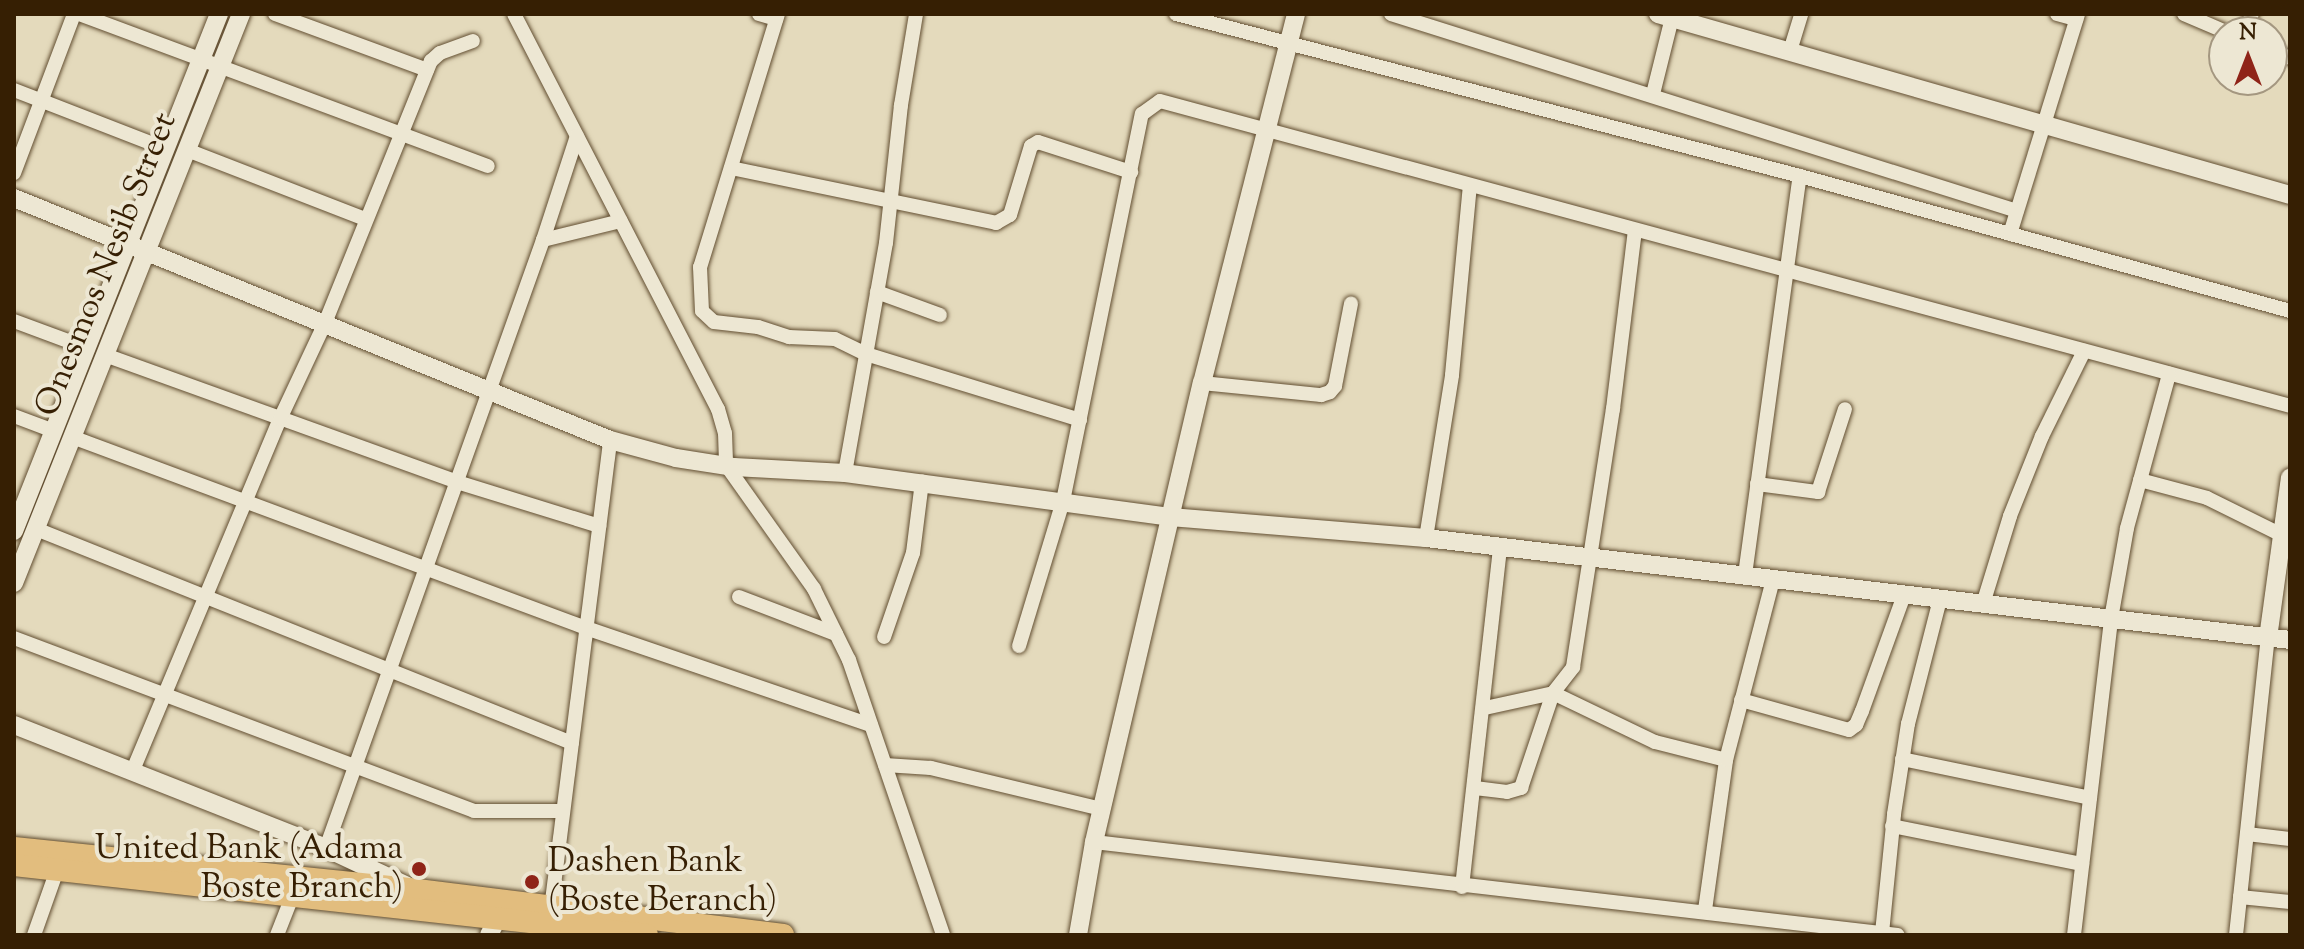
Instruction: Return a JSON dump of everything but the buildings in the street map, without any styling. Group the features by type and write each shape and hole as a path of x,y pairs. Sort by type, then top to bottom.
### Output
{"main road":[{"path":"14,848 417,890 551,909 783,935"},
{"path":"14,865 292,897 493,927 647,935"}],"street":[{"path":"14,173 76,14 488,166"},
{"name":"Onesmos Nesib Street","path":"15,525 219,14"},
{"name":"Onesmos Nesib Street","path":"14,583 241,14"},
{"path":"275,14 427,70"},
{"path":"514,14 718,409 730,466 814,589 836,634 871,725 943,935"},
{"path":"759,14 777,17 700,267 702,311 714,322 758,327 789,337 835,339 866,354 1080,420"},
{"path":"845,473 877,292 916,14"},
{"path":"1176,14 1800,176 2290,311"},
{"path":"1078,935 1094,842 1170,517 1295,14"},
{"path":"1391,14 2017,211"},
{"path":"1790,51 1801,14"},
{"path":"2010,234 2077,16 2057,14"},
{"path":"2184,14 2208,24"},
{"path":"1653,94 1665,16 1697,19 1790,51 2290,195"},
{"path":"133,770 280,419 325,323 427,70 440,53 473,41"},
{"path":"14,90 166,149"},
{"path":"1019,646 1063,501 1142,114 1160,101 2290,406"},
{"path":"326,848 543,240 577,136"},
{"path":"731,168 996,223 1010,215 1031,146 1038,142 1131,172"},
{"path":"187,150 365,219"},
{"path":"1745,575 1800,176"},
{"path":"1426,538 1452,375 1470,186"},
{"path":"14,198 610,440 676,458 730,466 789,468 922,482 1170,517 1426,538 2290,640"},
{"path":"543,240 621,221"},
{"path":"1475,788 1507,792 1521,788 1553,693 1573,667 1635,231"},
{"path":"877,292 940,315"},
{"path":"1202,383 1321,395 1330,392 1335,386 1351,304"},
{"path":"14,321 87,348"},
{"path":"1983,604 2010,516 2042,436 2084,351"},
{"path":"105,355 457,482 599,526"},
{"path":"2074,935 2111,619 2127,528 2169,374"},
{"path":"1757,484 1818,492 1845,409"},
{"path":"14,416 54,431"},
{"path":"72,437 586,628 871,725"},
{"path":"551,909 610,440"},
{"path":"2236,935 2268,638 2284,568 2282,535 2290,478"},
{"path":"2140,480 2207,498 2282,535"},
{"path":"884,637 913,553 922,482"},
{"path":"36,529 572,743"},
{"path":"1462,887 1485,708 1500,548"},
{"path":"1705,910 1726,760 1773,580"},
{"path":"1741,700 1849,730 1856,725 1862,711 1904,595"},
{"path":"739,597 836,634"},
{"path":"1882,933 1902,759 1940,599"},
{"path":"14,638 166,692 354,768 474,811 563,811"},
{"path":"1485,708 1553,693 1655,742 1726,760"},
{"path":"14,725 326,848 417,890"},
{"path":"1902,759 2090,798"},
{"path":"885,765 931,768 1102,809"},
{"path":"1892,826 2082,864"},
{"path":"2247,834 2290,839"},
{"path":"1094,842 1462,887 1705,910 1824,930 1898,935"},
{"path":"34,935 57,870"},
{"path":"277,935 292,897"},
{"path":"2240,897 2290,902"}],"place":[{"name":"United Bank (Adama Boste Branch)","path":"419,869"},
{"name":"Dashen Bank (Boste Beranch)","path":"532,882"}]}
